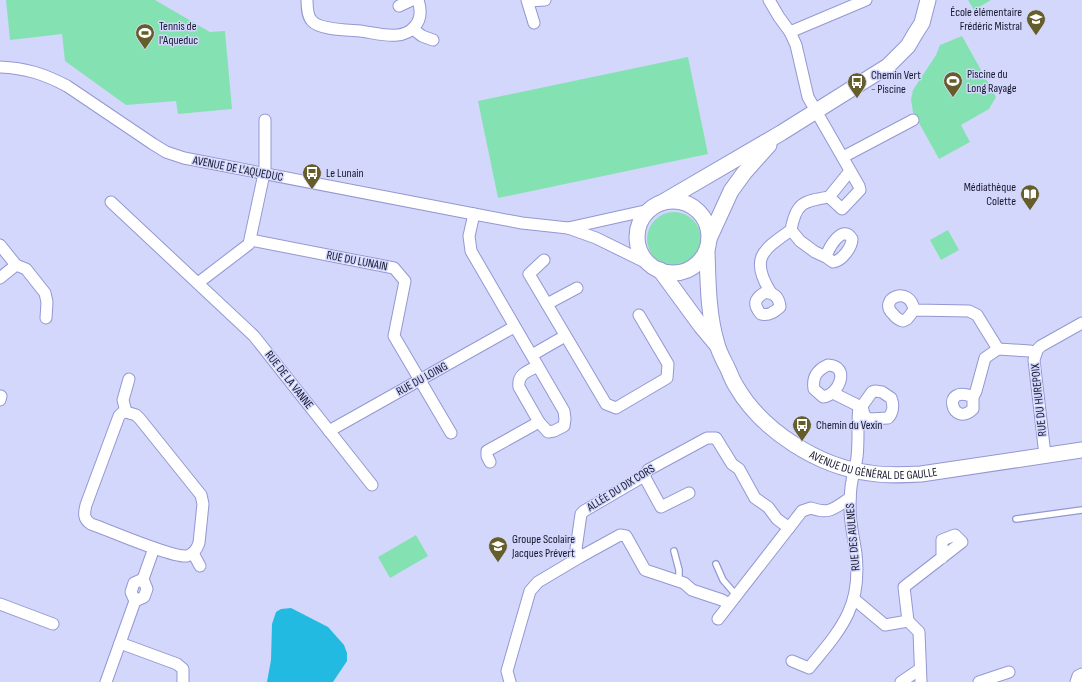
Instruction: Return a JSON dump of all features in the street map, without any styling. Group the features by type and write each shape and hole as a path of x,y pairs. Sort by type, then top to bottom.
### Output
{"street":[{"path":"307,0 309,16 312,21 324,27 394,35 408,33 417,24 420,18 418,0"},
{"path":"399,6 412,0"},
{"path":"534,23 528,1 545,0"},
{"path":"769,0 790,32 798,50 808,97 859,186 860,190 842,209 829,197"},
{"path":"790,32 866,0"},
{"name":"AVENUE DU GÉNÉRAL DE GAULLE","path":"655,207 781,133 888,66 908,46 922,23 928,0"},
{"path":"413,29 422,36 433,40"},
{"name":"AVENUE DE L'AQUEDUC","path":"0,67 26,70 53,78 166,152 184,158 522,223 568,228 596,238 654,267"},
{"path":"198,283 249,244 251,240 265,174 265,120"},
{"path":"843,158 913,120"},
{"name":"AVENUE DU GÉNÉRAL DE GAULLE","path":"781,133 744,173 731,191 708,245 711,318 717,345 736,386 768,425 790,442 811,455 854,470 899,476 1082,450"},
{"path":"771,293 760,272 760,260 764,251 791,230 793,220 801,205 810,200 829,197 850,171"},
{"path":"670,201 683,202 697,210 704,218 708,229 708,245 699,262 687,270 673,272 654,267 642,256 638,245 637,233 643,218 655,207 670,201"},
{"name":"RUE DE LA VANNE","path":"112,202 254,336 372,484"},
{"name":"AVENUE DE L'AQUEDUC","path":"568,228 655,207"},
{"path":"474,214 469,236 469,248 514,327 532,355 564,412 564,426 554,431 548,432 539,422 519,386 518,381 521,376 538,366"},
{"path":"791,230 800,241 815,252 826,257"},
{"name":"RUE DU LUNAIN","path":"251,240 394,268 405,281 394,336 451,433"},
{"path":"0,245 16,265 26,269 44,293 47,302 46,318"},
{"path":"544,260 529,274 606,404 616,408 667,378 672,370 639,316"},
{"path":"0,278 16,265"},
{"name":"AVENUE DU GÉNÉRAL DE GAULLE","path":"654,267 717,345"},
{"path":"547,304 577,288"},
{"path":"914,310 969,311 977,315 998,349"},
{"name":"RUE DU HUREPOIX","path":"1046,455 1034,360 1041,346 1082,323"},
{"name":"RUE DU LOING","path":"329,431 514,327"},
{"path":"532,355 565,336"},
{"path":"973,397 985,358 998,349 1030,351 1036,354"},
{"path":"126,412 123,400 129,379"},
{"name":"RUE DES AULNES","path":"792,661 809,668 838,632 854,599 857,575 850,498 857,458 860,406 833,393"},
{"path":"126,412 136,415 140,419 202,495 203,504 199,543 197,549 188,556 181,556 154,548 91,524 84,517 86,505 119,416 126,412"},
{"path":"490,462 487,456 487,451 539,422"},
{"name":"ALLÉE DU DIX CORS","path":"580,557 576,549 581,514 584,511 644,476 648,470 707,438 716,438 732,464 739,469 755,498 768,507 777,519 789,528"},
{"path":"644,476 661,506 689,492"},
{"path":"718,619 802,511 811,508 821,512 832,510 850,498"},
{"path":"510,682 507,671 530,591 538,582 620,535 626,536 645,570 684,583 692,590 722,600 733,600"},
{"path":"106,682 135,601 131,592 134,583 143,579 154,548"},
{"path":"193,553 200,566"},
{"path":"921,682 919,632 908,621 904,587 942,558"},
{"path":"854,599 885,625 908,621"},
{"path":"0,604 54,624"},
{"path":"120,643 177,664 183,669 183,682"},
{"path":"901,682 920,669"},
{"path":"980,682 1009,672"},
{"path":"1076,682 1078,676 1082,674"}],"lane":[{"path":"1016,518 1082,510"},
{"path":"674,551 679,570 679,582"},
{"path":"716,564 733,600"}],"green space":[{"name":"Tennis de l'Aqueduc","path":"6,0 155,0 210,32 225,31 232,109 178,114 176,101 126,105 65,61 62,34 10,40"},
{"path":"968,0 991,0 974,10"},
{"name":"Piscine du Long Rayage","path":"962,36 996,97 989,109 961,125 970,142 939,159 913,112 911,100 913,90 936,55 940,45"},
{"path":"688,57 708,154 498,198 478,101"},
{"path":"674,212 684,214 693,220 699,229 701,239 699,249 693,258 684,264 674,266 664,264 655,258 649,249 647,239 649,229 655,220 664,214"},
{"path":"948,230 959,250 941,260 930,240"},
{"path":"416,535 428,556 390,578 378,557"}],"water":[{"path":"291,608 328,627 344,645 347,653 347,661 333,682 267,682 271,660 272,624 276,612 281,609"}],"place":[{"name":"École élémentaire Frédéric Mistral","path":"1036,36"},
{"name":"Tennis de l'Aqueduc","path":"145,50"},
{"name":"Piscine du Long Rayage","path":"953,98"},
{"name":"Chemin Vert - Piscine","path":"857,99"},
{"name":"Le Lunain","path":"312,190"},
{"name":"Médiathèque Colette","path":"1030,211"},
{"name":"Chemin du Vexin","path":"802,442"},
{"name":"Groupe Scolaire Jacques Prévert","path":"498,563"}]}
